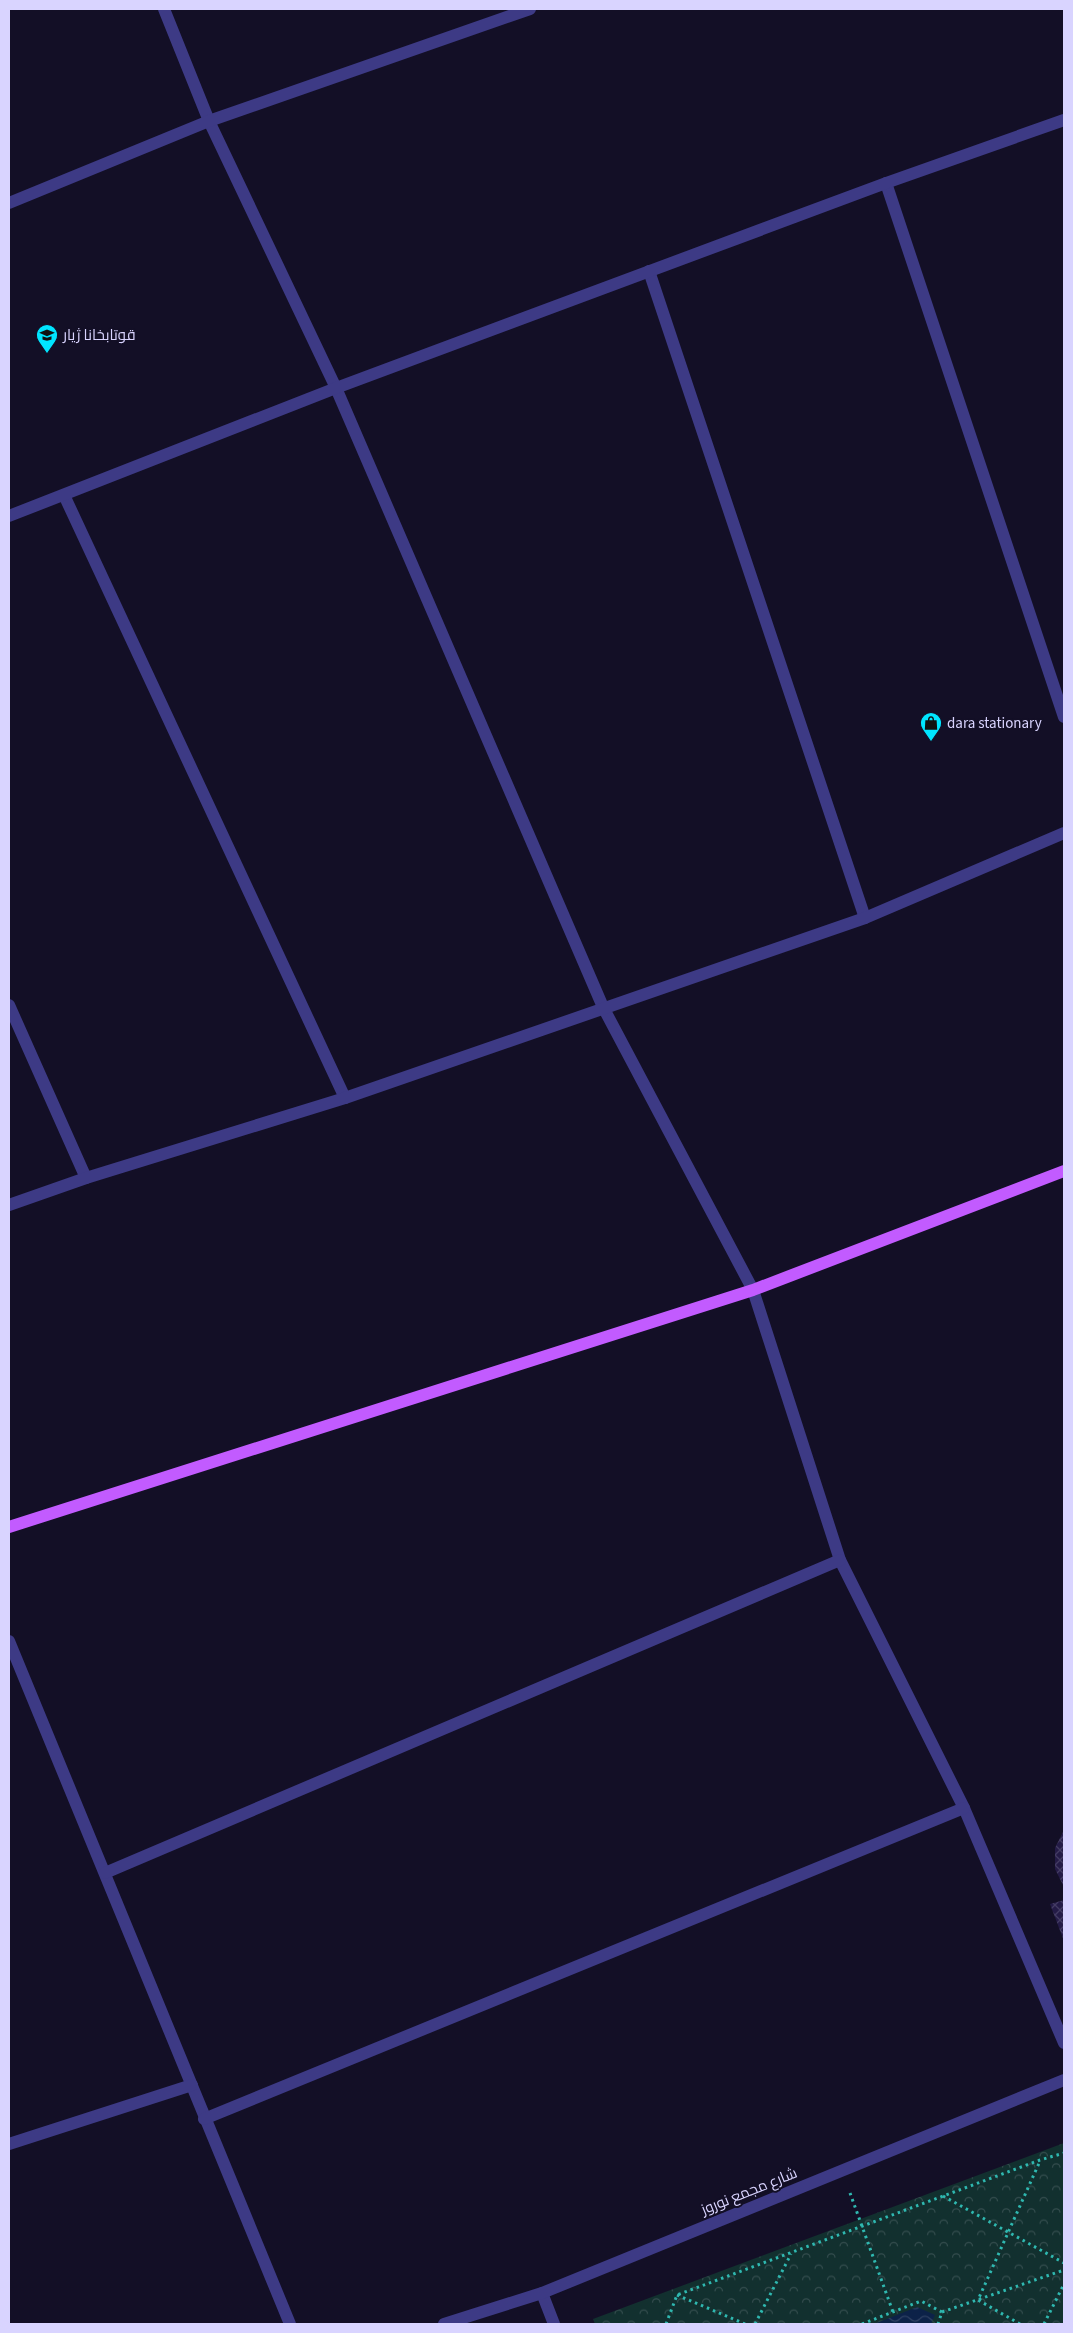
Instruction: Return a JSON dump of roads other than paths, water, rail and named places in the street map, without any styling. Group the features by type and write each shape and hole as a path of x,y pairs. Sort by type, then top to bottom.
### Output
{"main road":[{"path":"9,1527 753,1290 1064,1171"}],"street":[{"path":"164,9 209,121 336,388 603,1007 753,1290 840,1560 964,1808 1064,2043"},
{"path":"9,203 209,121 530,9"},
{"path":"9,516 336,388 886,183 1064,120"},
{"path":"886,183 1064,717"},
{"path":"649,271 865,918"},
{"path":"64,495 345,1098"},
{"path":"9,1205 86,1178 345,1098 603,1007 865,918 1064,833"},
{"path":"9,1004 86,1178"},
{"path":"105,1873 840,1560"},
{"path":"9,1641 192,2085 204,2119 290,2324"},
{"path":"204,2119 964,1808"},
{"name":"شارع مجمع نوروز","path":"444,2324 542,2293 1064,2080"},
{"path":"9,2144 192,2085"},
{"path":"542,2293 554,2324"}],"water":[{"path":"917,2307 935,2315 931,2324 874,2324"}],"place":[{"name":"قوتابخانا ژيار","path":"47,354"},
{"name":"dara stationary","path":"931,742"}]}
